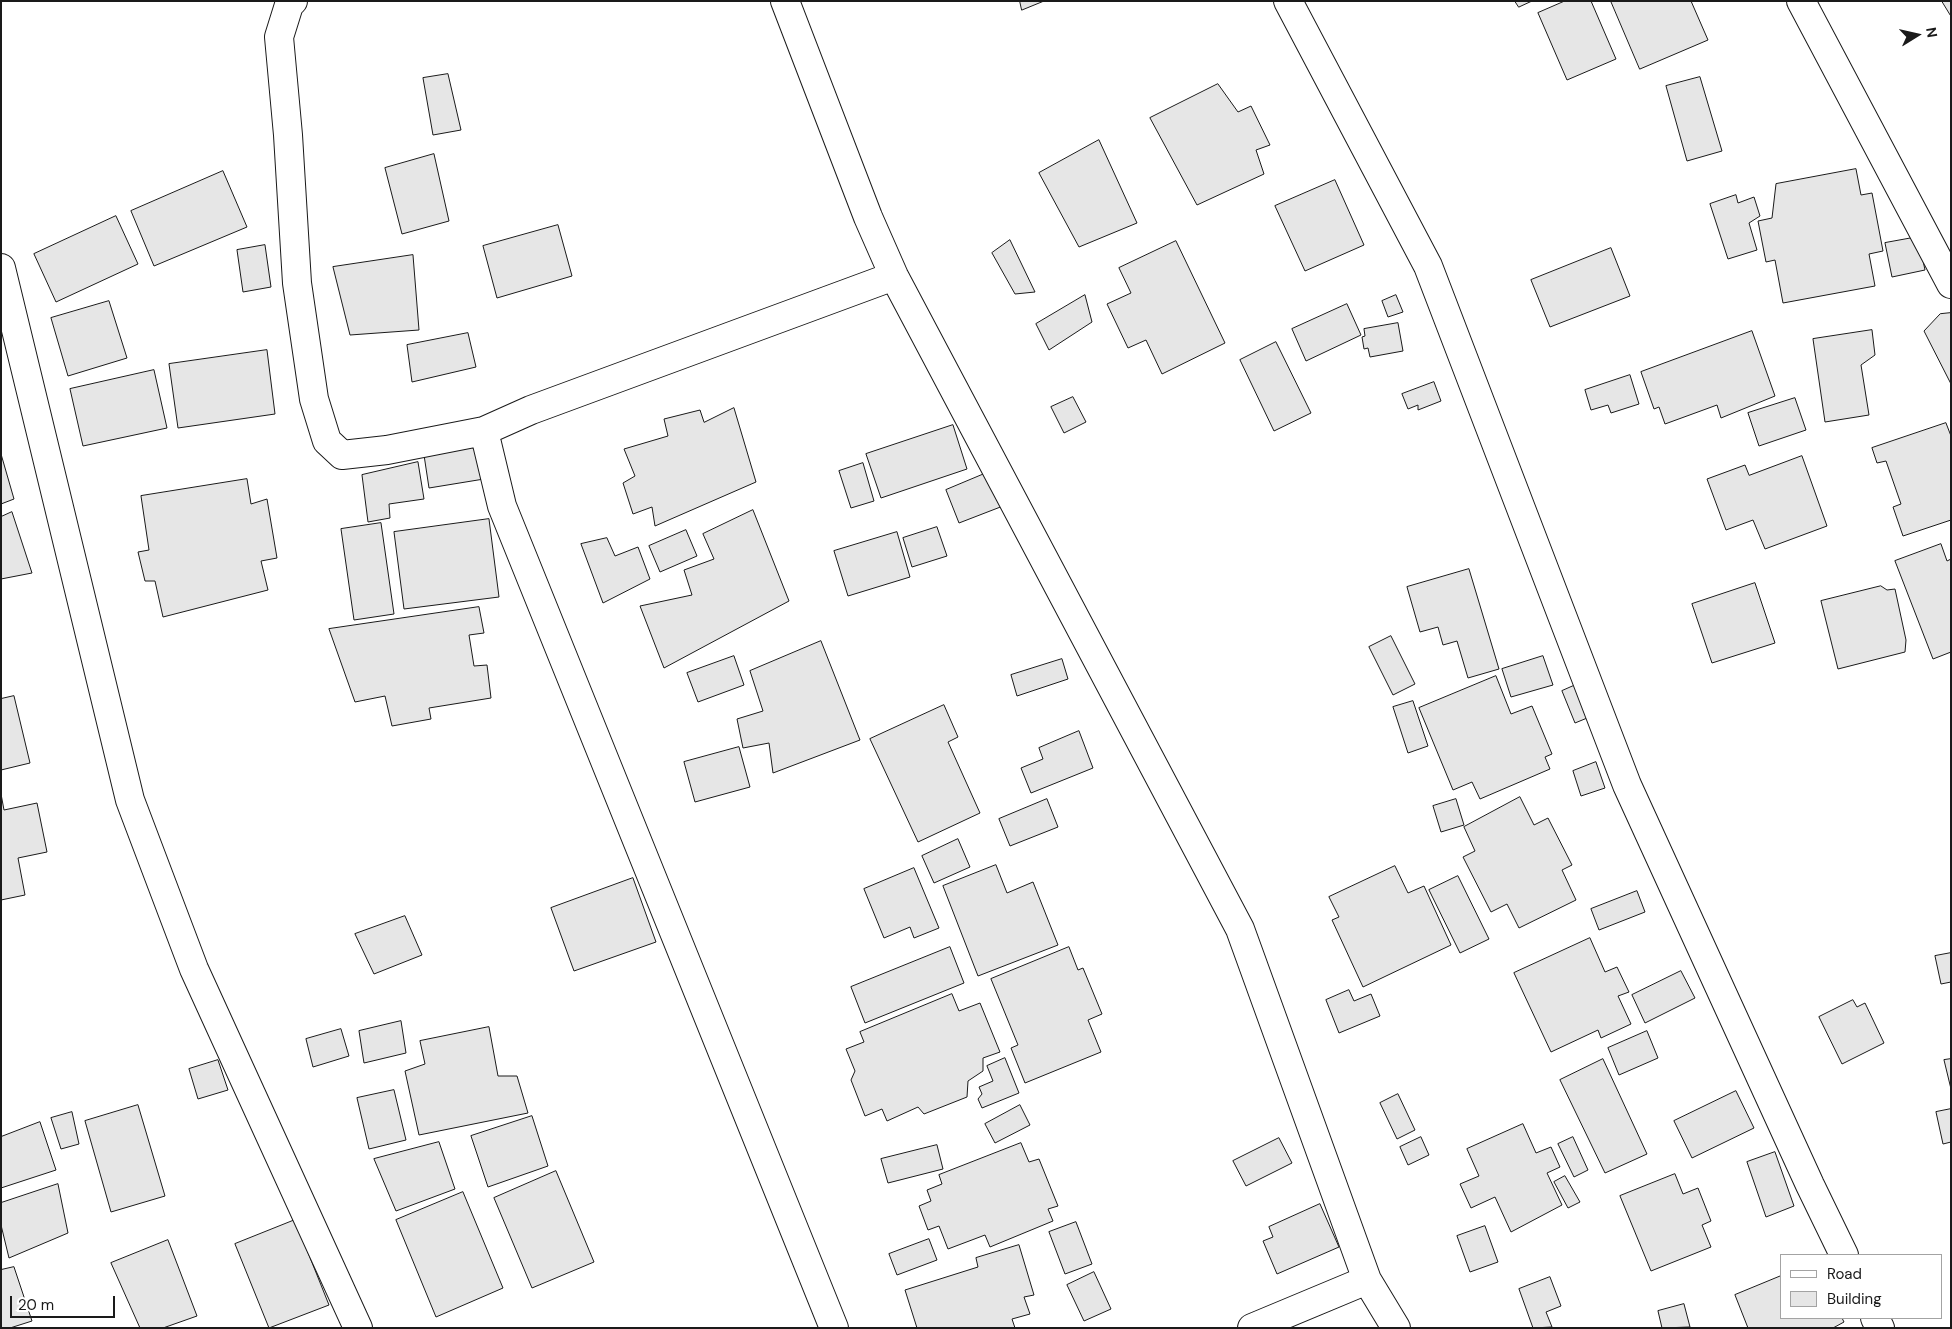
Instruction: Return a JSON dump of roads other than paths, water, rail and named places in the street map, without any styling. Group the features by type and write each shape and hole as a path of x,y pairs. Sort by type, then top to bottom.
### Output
{"street":[{"path":"293,1 289,5 279,38 288,135 296,283 314,399 327,441 342,454 387,450 484,431 540,406 894,276"},
{"path":"785,1 868,217 894,276 1240,930 1367,1280 1396,1328"},
{"path":"1288,1 1428,266 1627,784 1810,1185 1844,1254"},
{"path":"1801,1 1951,284"},
{"path":"1,268 130,800 194,969 358,1328"},
{"path":"484,431 502,506 834,1328"},
{"path":"1252,1328 1367,1280"}]}
